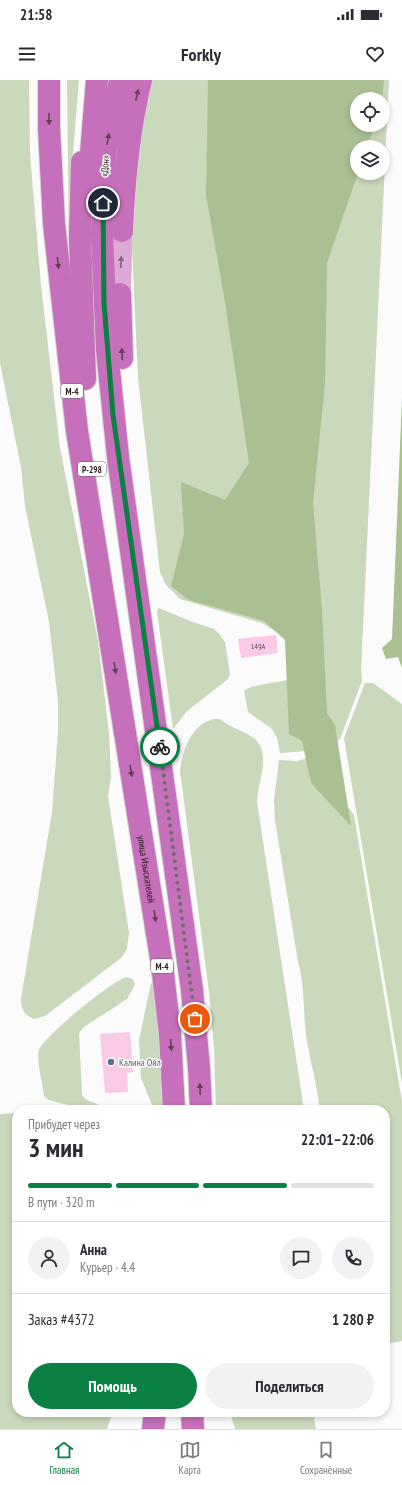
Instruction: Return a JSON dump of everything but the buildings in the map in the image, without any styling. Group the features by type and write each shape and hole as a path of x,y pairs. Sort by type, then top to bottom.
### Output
{"highway":[{"name":"М-4","path":"49,80 49,128 54,224 77,431 109,629"},
{"name":"Р-298","path":"90,80 80,195 81,309 91,452 109,629"},
{"name":"Р-298","path":"97,80 91,148 89,215 99,393 105,449 128,600 137,652 157,729"},
{"name":"«Дон»","path":"120,80 106,150 104,175 102,235 104,303 113,415 157,729"},
{"path":"122,231 127,165 135,108 141,80"},
{"path":"120,294 125,423 155,659 157,729 192,990 201,1105"},
{"name":"улица Изыскателей","path":"109,629 162,965 170,1034 174,1105"},
{"path":"153,1429 154,1417"},
{"path":"192,1417 193,1429"}],"main road":[{"path":"120,294 122,231"}],"green space":[{"path":"0,80 29,80 30,154 41,285 60,448 98,641 109,733 111,776 108,796 129,933 127,949 121,958 45,1016 35,1019 31,1018 24,1012 21,999 52,812 58,732 58,701 49,622 25,506 21,467 0,363"},
{"path":"67,80 79,80 73,154 69,248"},
{"path":"150,80 389,80 388,92 350,92 350,132 387,132 386,140 350,140 350,180 384,180 361,670 362,681 340,739 328,748 288,639 262,623 180,599 166,585 160,572 138,378 132,247 137,147"},
{"path":"208,80 384,80 383,92 350,92 350,132 372,132 370,140 350,140 350,180 356,180 327,263 325,384 313,503 322,609 327,713 335,725 351,826 311,783 302,741 289,734 285,640 264,621 189,600 171,586 184,534 181,482 225,500 249,463 225,302 206,195"},
{"path":"402,398 402,668 398,657 386,659 382,648 392,639"},
{"path":"159,608 214,629 225,642 230,675 227,680 187,711 173,729 157,611"},
{"path":"291,679 306,751 280,753 277,738 272,729 248,712 244,691 259,685"},
{"path":"365,683 373,683 402,704 402,1084 344,738"},
{"path":"214,719 220,719 228,725 251,736 260,745 263,761 257,802 303,1105 216,1105 214,1048 209,992 180,771 183,755 190,739 194,732 206,722"},
{"path":"311,757 354,815 402,1102 402,1341 390,1343 390,1105 319,1105 306,1035 302,980 275,820 274,800 279,760 297,761"},
{"path":"126,977 133,979 135,985 127,999 84,1027 79,1033 82,1095 87,1100 100,1105 68,1105 48,1100 44,1096 39,1066 39,1050 53,1033 65,1022 118,981"},
{"path":"151,983 153,985 160,1042 164,1105 152,1105 141,1078 139,1040"},
{"path":"12,1113 12,1417 111,1417 107,1429 0,1429 0,1114"},
{"path":"231,1417 314,1417 316,1429 235,1429"}],"way so far":[{"path":"160,747 195,1019"}],"place":[{"name":"Калина Ойл","path":"111,1062"}],"route":[{"path":"103,203 102,235 104,303 113,415 160,747"}]}
